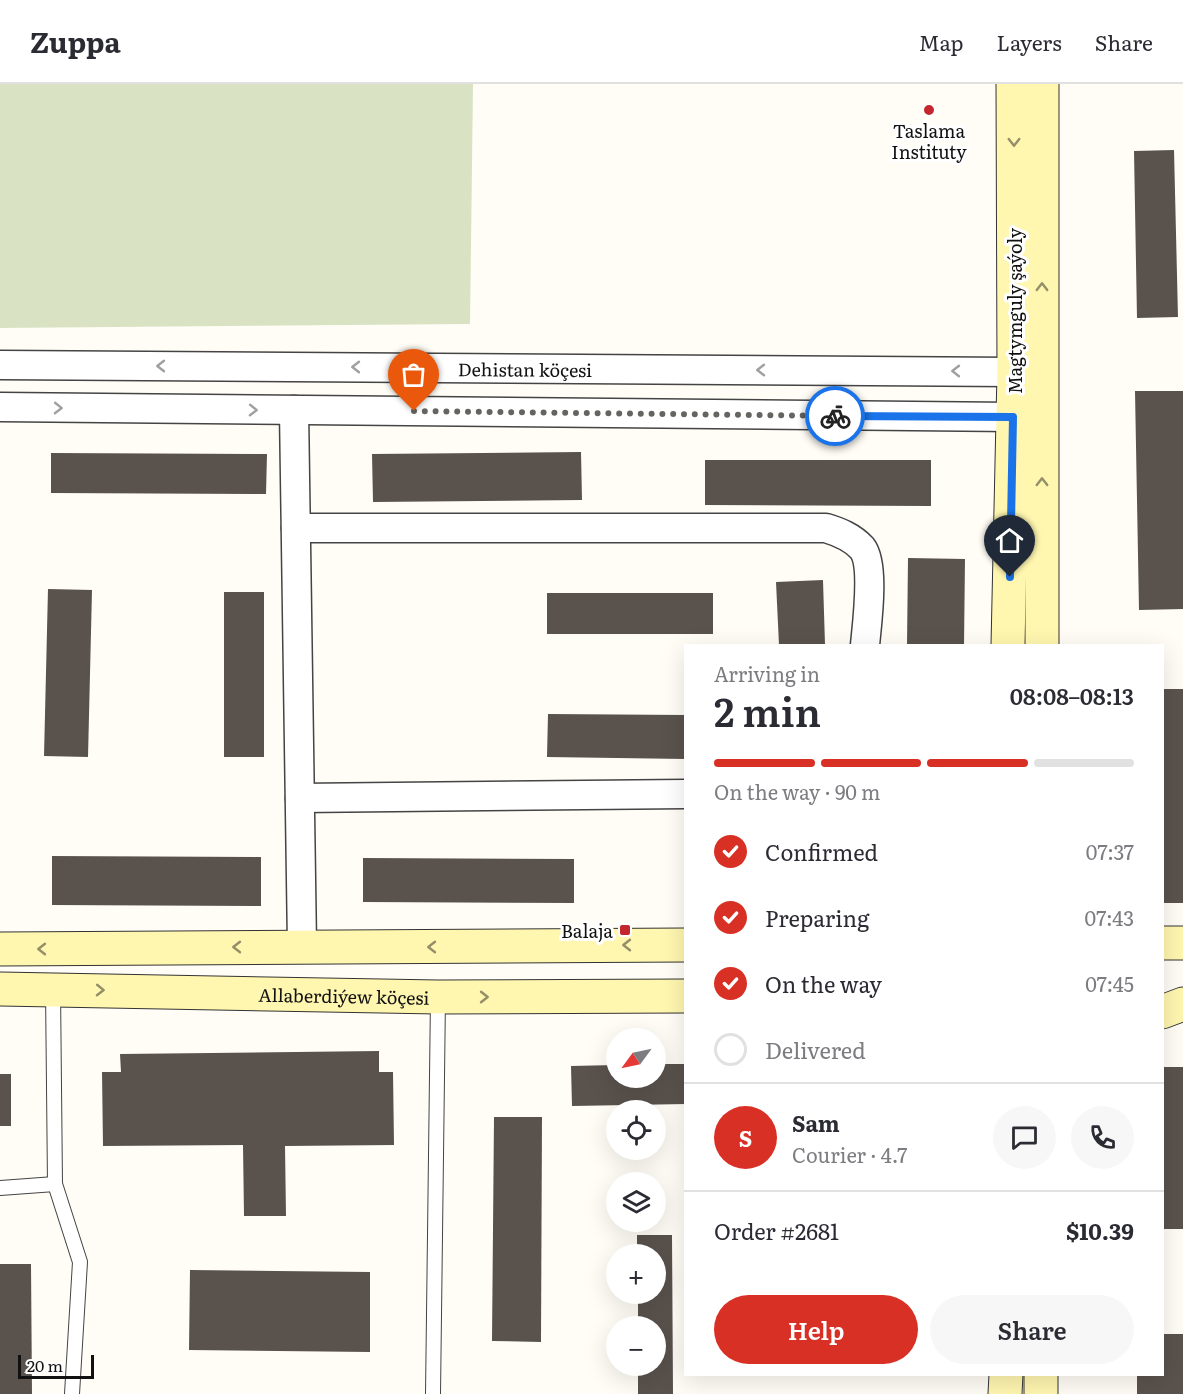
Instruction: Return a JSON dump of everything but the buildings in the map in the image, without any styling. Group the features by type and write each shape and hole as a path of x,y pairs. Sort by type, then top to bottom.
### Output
{"street":[{"name":"Magtymguly şaýoly","path":"1008,644 1014,372 1013,84"},
{"name":"Magtymguly şaýoly","path":"1042,84 1042,644"},
{"name":"Dehistan köçesi","path":"0,365 1014,372"},
{"path":"0,407 1013,417"},
{"path":"294,410 302,946"},
{"path":"296,528 826,528 845,534 863,550 870,580 865,644"},
{"path":"300,798 684,794"},
{"path":"1164,943 1183,943"},
{"path":"0,949 684,945"},
{"name":"Allaberdiýew köçesi","path":"0,989 53,988 438,997 684,996"},
{"path":"1164,994 1183,994"},
{"path":"1164,1011 1183,1004"},
{"path":"1005,1394 1006,1376"},
{"path":"1041,1376 1041,1394"}],"lane":[{"path":"53,988 55,1184 80,1262 72,1394"},
{"path":"433,1394 438,997"},
{"path":"0,1188 55,1184"}],"green space":[{"path":"0,84 473,84 470,324 0,328"}],"way so far":[{"path":"414,411 835,416"}],"place":[{"name":"Taslama Instituty","path":"929,110"},
{"name":"Balaja","path":"625,930"}],"route":[{"path":"835,416 1013,417 1010,577"}]}
